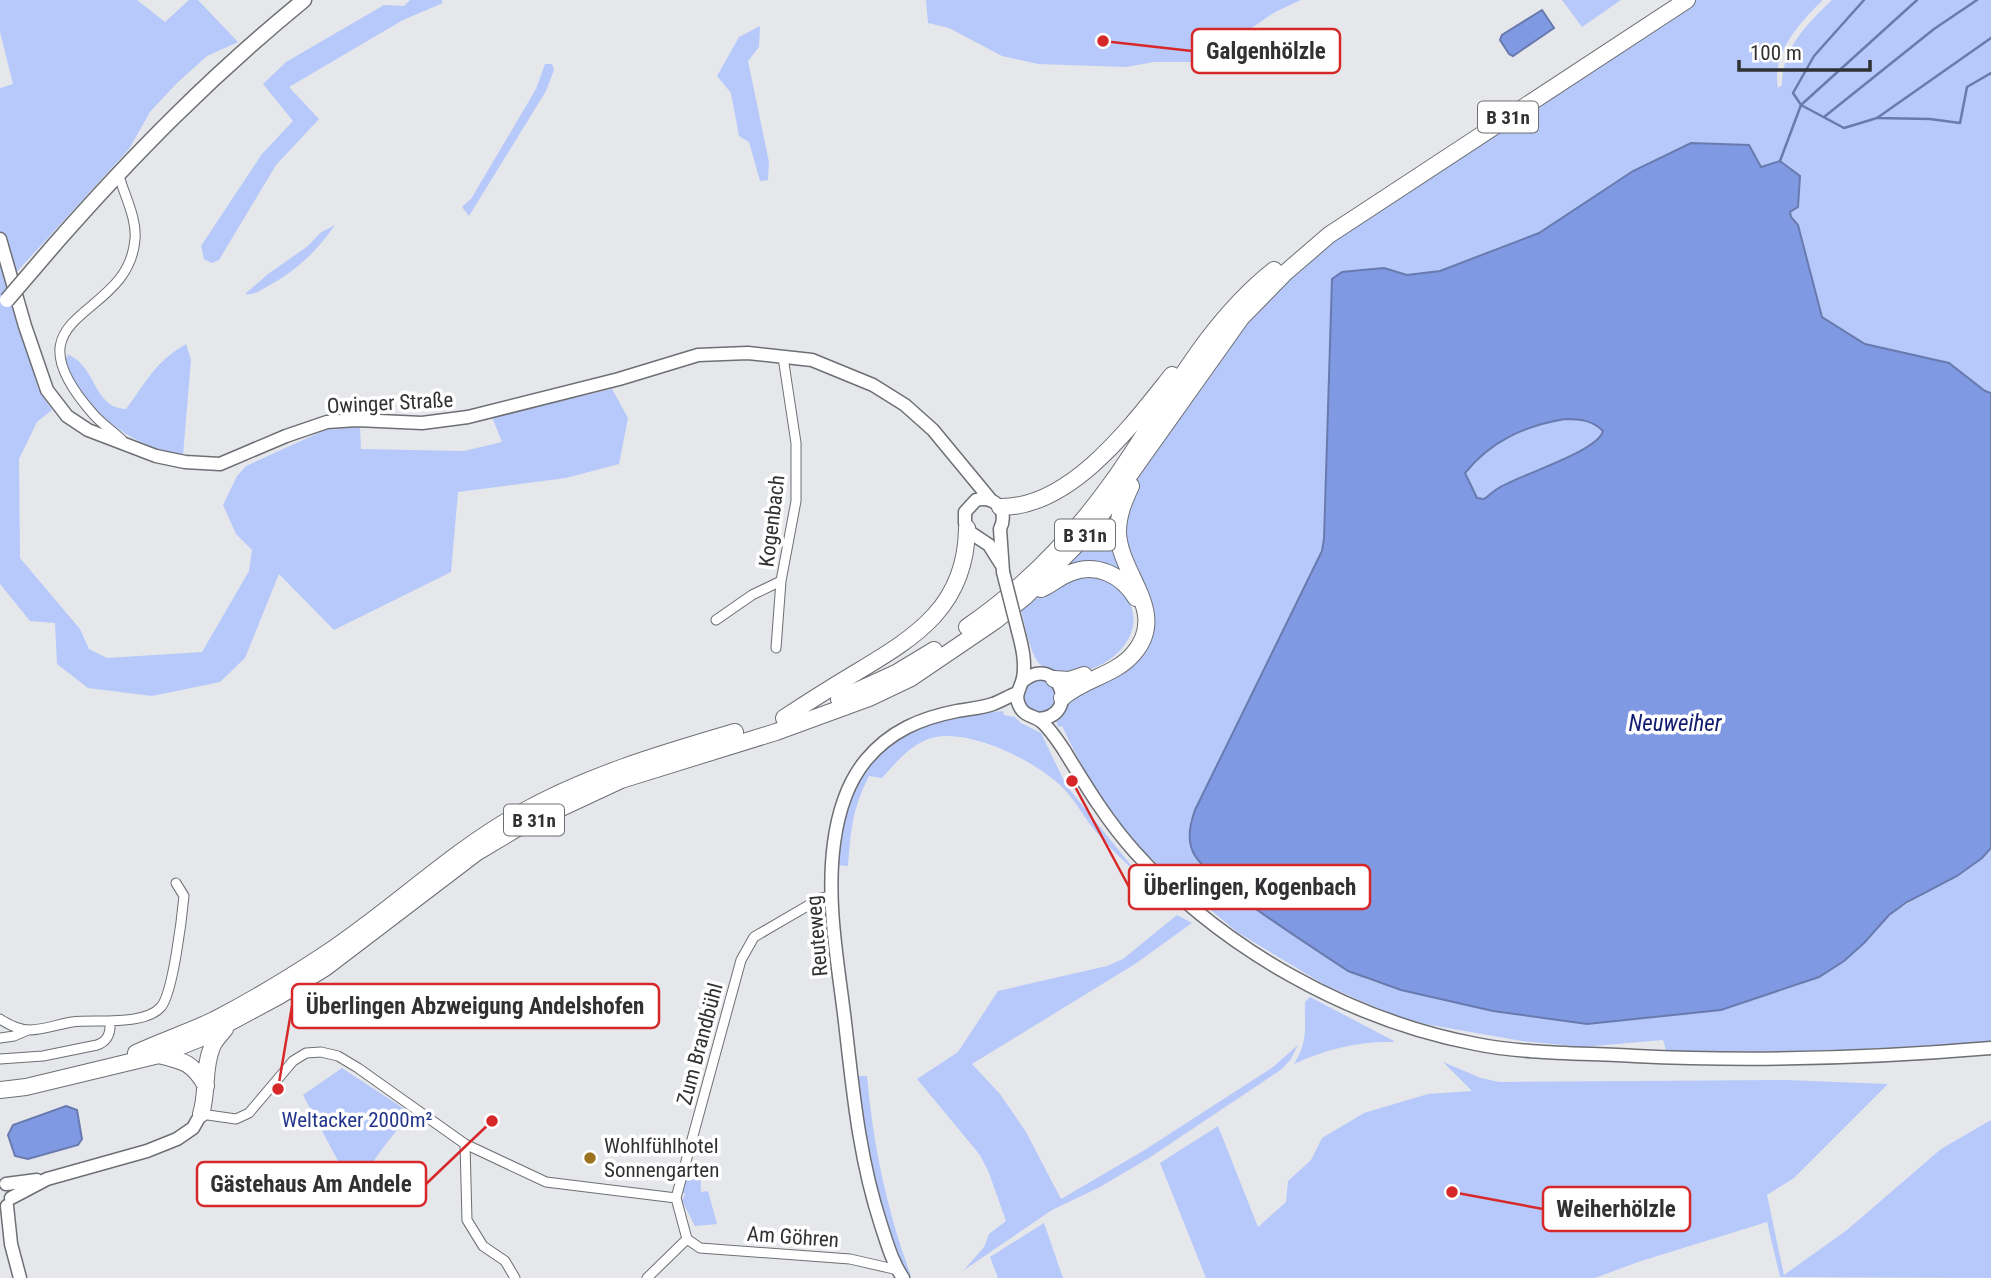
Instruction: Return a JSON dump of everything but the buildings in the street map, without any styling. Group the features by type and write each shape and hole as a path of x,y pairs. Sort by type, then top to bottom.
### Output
{"highway":[{"name":"B 31n","path":"101,1069 159,1055 228,1024 325,968 476,853 516,829 621,780 776,732 869,698 911,678 995,621 1026,596 1089,531 1241,318 1285,273 1329,235 1687,0"},
{"name":"B 31n","path":"101,1069 215,1019 325,955 483,835 559,793 655,755 827,704 896,673 981,618 1030,578 1076,528 1112,482 1201,346 1230,311 1271,273 1306,246 1329,235"},
{"path":"995,503 1015,507 1041,499 1087,469 1201,346"},
{"path":"1059,705 1072,689 1124,663 1143,639 1147,620 1146,608 1122,551 1118,534 1123,503 1137,467"},
{"path":"784,718 904,644 928,625 958,582 974,533"},
{"path":"1026,596 1072,572 1096,569 1119,579 1131,591 1139,606 1137,633 1121,656 1114,662 1069,680 1055,679"},
{"name":"B 31n","path":"206,1086 212,1045 228,1024"},
{"path":"159,1055 186,1062 198,1071 206,1086 201,1114"},
{"path":"0,1090 26,1087 101,1069"}],"main road":[{"path":"0,308 118,172 193,96 304,0"}],"street":[{"path":"118,172 136,239 128,267 111,288 77,317 61,338 59,350 61,366 95,417 122,439 125,445"},
{"name":"Owinger Straße","path":"0,239 47,390 67,415 88,430 156,456 185,462 220,464 327,422 358,420 422,423 468,417 619,379 698,355 748,353 812,360 873,384 919,416 995,503"},
{"name":"Kogenbach","path":"776,648 781,581 796,500 796,443 783,357"},
{"name":"Owinger Straße","path":"961,464 972,502"},
{"path":"1002,568 989,545 974,533 965,512 972,502 980,498 995,503 1004,518 1000,529 1002,568 1023,648 1036,674"},
{"path":"974,533 992,536 1000,529"},
{"path":"716,620 752,595 781,581"},
{"path":"1023,648 1021,709 1028,716 1048,718 1059,705"},
{"path":"1020,687 1036,674 1046,674 1059,684 1059,705 1055,717 1062,748"},
{"name":"Reuteweg","path":"994,704 1020,687"},
{"name":"Reuteweg","path":"901,1274 890,1254 862,1152 835,949 832,896 838,819 849,786 864,761 886,740 914,723 936,715 994,704 1021,709"},
{"path":"1038,719 1062,748 1104,815 1121,836 1163,882 1196,911 1254,952 1310,985 1345,1003 1403,1025 1478,1045 1677,1058 1849,1057 1991,1048"},
{"path":"0,1038 82,1021 140,1017 162,1006 170,981 183,906 184,896 176,883"},
{"name":"Zum Brandbühl","path":"676,1198 741,960 754,937 821,898 832,896"},
{"path":"0,1018 10,1026 30,1030"},
{"path":"0,1059 43,1056 97,1045 104,1042 108,1036 110,1021"},
{"path":"2,1181 47,1178 165,1145 194,1128 201,1114 236,1119 249,1112 293,1060 306,1053 321,1052 338,1056 466,1144 545,1182 676,1198 687,1239 647,1278"},
{"path":"466,1144 467,1220 483,1246 505,1261 515,1278"},
{"path":"6,1205 47,1178"},
{"path":"2,1181 10,1190 6,1205 11,1244 20,1278"},
{"path":"0,1222 11,1244"},
{"name":"Am Göhren","path":"687,1239 700,1248 850,1259 901,1274"}],"green space":[{"path":"0,0 137,0 165,22 189,0 198,0 238,42 207,56 176,84 150,112 129,149 13,276 0,232 0,88 13,84 0,32"},
{"path":"410,0 441,0 443,3 403,20 289,87 319,119 276,165 219,260 212,263 204,259 201,246 262,154 293,121 263,84 286,62 384,5 404,6"},
{"path":"926,0 1301,0 1275,12 1214,54 1214,74 1190,62 1154,62 1126,67 1038,64 1002,56 949,28 928,23"},
{"path":"1562,0 1621,0 1582,27"},
{"path":"1687,0 1823,0 1805,18 1783,51 1777,75 1778,88 1782,85 1786,59 1791,48 1832,0 1991,0 1991,393 1949,363 1865,344 1822,317 1798,226 1761,167 1633,171 1539,233 1440,271 1407,275 1384,269 1333,279 1322,551 1190,822 1198,860 1221,882 1253,906 1368,980 1493,1011 1587,1024 1721,1010 1819,977 1844,961 1889,915 1982,858 1991,848 1991,1042 1811,1052 1676,1051 1666,1050 1663,1040 1583,1047 1522,1041 1425,1024 1393,1015 1325,985 1237,932 1156,864 1132,841 1112,813 1088,777 1062,726 1058,727 1055,717 1028,716 1019,687 1023,681 1115,669 1146,628 1118,534 1137,467 1285,273"},
{"path":"760,26 759,47 748,61 769,162 768,180 760,181 749,142 739,136 731,93 717,76 739,37"},
{"path":"545,64 552,64 554,70 546,91 469,216 462,207 471,199 536,89"},
{"path":"335,225 314,251 289,273 258,292 245,294 308,246 320,233"},
{"path":"0,259 38,388 52,410 37,422 19,459 20,558 80,629 89,649 107,658 202,652 249,571 252,550 236,534 223,505 237,476 246,466 325,430 360,427 361,449 464,451 502,442 492,417 612,389 628,418 619,464 566,478 458,492 451,572 334,630 279,574 245,658 220,682 152,696 88,688 57,664 55,623 30,621 0,584"},
{"path":"186,344 191,360 183,455 146,444 112,424 84,396 65,362 68,354 81,363 104,399 126,409 159,365"},
{"path":"1565,419 1595,424 1603,431 1602,437 1525,477 1497,488 1484,499 1477,498 1465,473 1486,451 1521,430"},
{"path":"1113,512 1126,580 1064,568"},
{"path":"1089,575 1122,592 1133,611 1130,634 1116,655 1096,667 1073,674 1050,671 1037,661 1034,655 1021,610 1057,583"},
{"path":"1003,711 1004,715 1015,717 1041,733 1066,785 1138,874 1120,858 1093,828 1069,795 1048,775 1000,748 947,736 932,738 917,745 882,778 869,776 853,820 848,866 836,865 842,824 850,798 864,772 882,750 905,733 928,723"},
{"path":"1177,915 1192,923 1135,964 972,1064 1000,1094 1026,1132 1061,1199 1143,1151 1273,1067 1298,1045 1291,1059 1282,1069 1149,1158 1100,1187 1052,1210 964,1270 984,1247 989,1234 1006,1221 980,1155 917,1079 958,1052 998,991 1107,966 1123,959"},
{"path":"1310,997 1394,1042 1343,1047 1294,1064 1304,1040 1305,1002"},
{"path":"1443,1062 1481,1078 1499,1082 1786,1080 1888,1084 1794,1178 1767,1195 1784,1275 1847,1230 1941,1149 1991,1120 1991,1278 1780,1277 1767,1222 1595,1278 1206,1278 1160,1163 1218,1126 1258,1227 1286,1202 1288,1181 1311,1160 1322,1138 1364,1113 1428,1094 1472,1091"},
{"name":"Weltacker 2000m²","path":"342,1068 412,1114 380,1151 355,1193 303,1095"},
{"path":"857,1076 867,1076 882,1178 911,1276 907,1275 896,1250 880,1202"},
{"path":"688,1164 700,1166 701,1192 708,1191 717,1224 695,1226 682,1201"},
{"path":"1044,1223 1063,1278 998,1278 990,1257"}],"water":[{"path":"1542,10 1554,28 1513,56 1509,54 1500,40 1502,35"},
{"name":"Neuweiher","path":"1691,143 1749,145 1761,167 1780,161 1800,176 1798,207 1790,212 1798,225 1822,317 1865,344 1949,363 1991,393 1991,848 1957,876 1907,902 1889,915 1844,961 1819,977 1721,1010 1587,1024 1493,1011 1401,990 1348,971 1218,880 1193,852 1190,831 1195,810 1322,551 1332,279 1342,272 1384,268 1407,275 1440,271 1539,233 1633,171","holes":["1565,419 1590,422 1603,431 1598,439 1572,455 1507,484 1484,499 1477,498 1465,473 1486,452 1522,431"]},
{"path":"66,1106 77,1110 82,1139 78,1145 28,1159 15,1156 8,1135 13,1125"}],"waterway":[{"path":"1864,0 1814,56 1793,93 1801,105 1917,0"},
{"path":"1824,117 1934,29 1977,0"},
{"path":"1780,161 1801,105 1844,128 1877,118 1991,38"},
{"path":"1878,118 1930,119 1960,123 1967,87 1991,73"}],"place":[{"name":"Galgenhölzle","path":"1103,41"},
{"name":"Überlingen, Kogenbach","path":"1072,781"},
{"name":"Überlingen Abzweigung Andelshofen","path":"278,1089"},
{"name":"Gästehaus Am Andele","path":"492,1121"},
{"name":"Wohlfühlhotel Sonnengarten","path":"590,1158"},
{"name":"Weiherhölzle","path":"1452,1192"}]}
